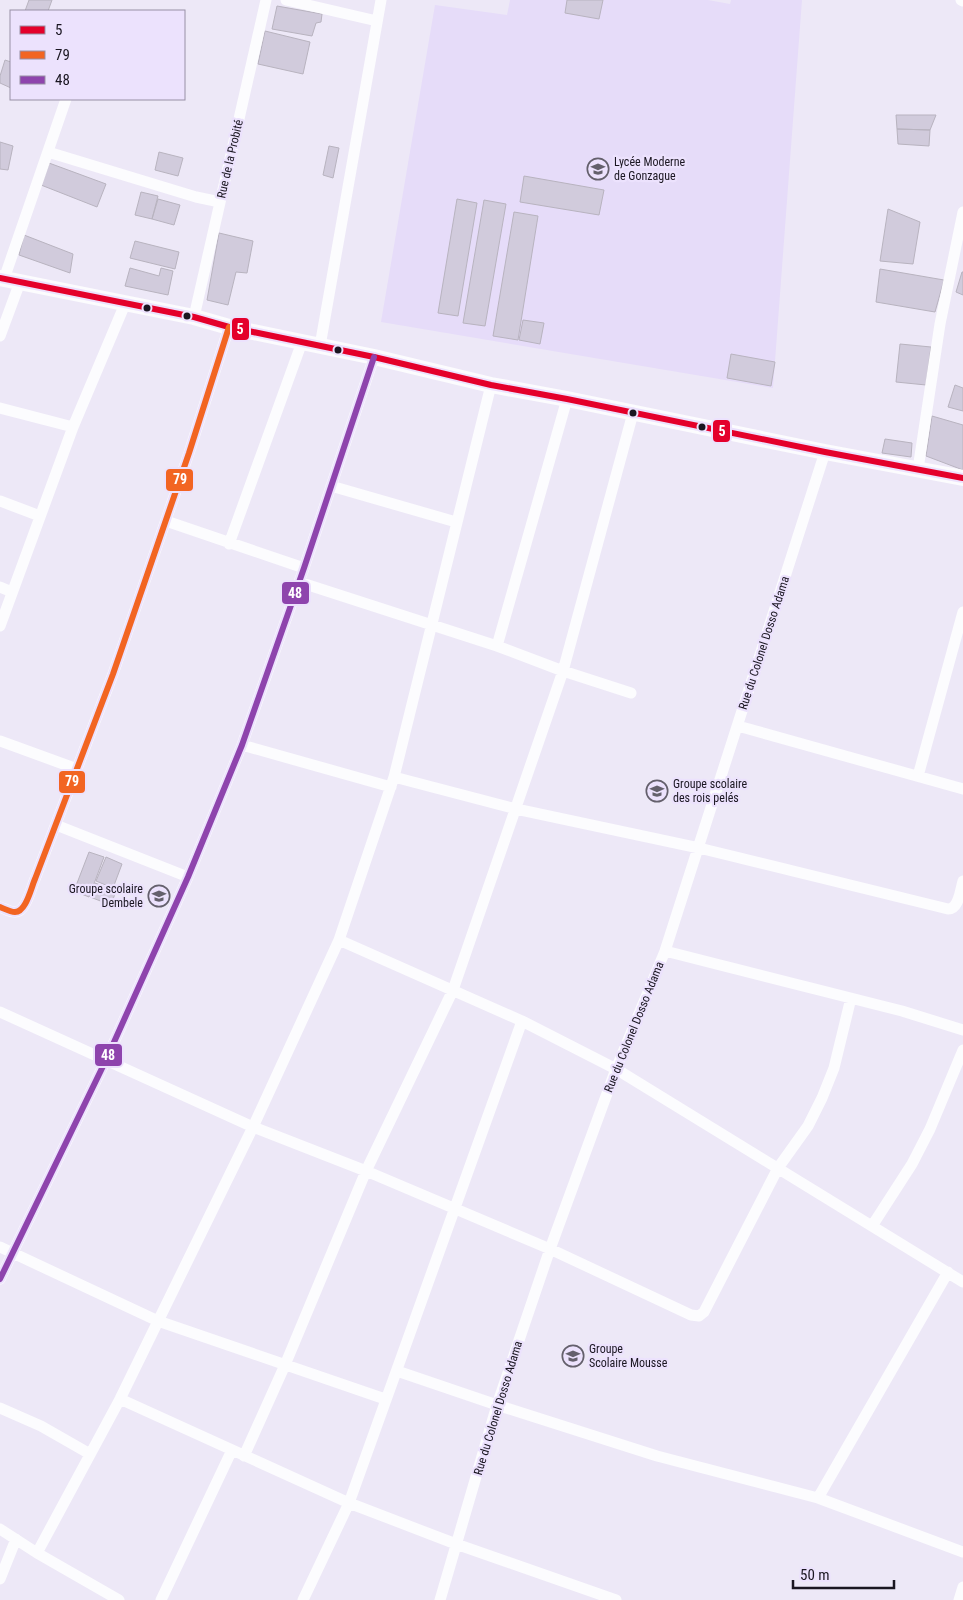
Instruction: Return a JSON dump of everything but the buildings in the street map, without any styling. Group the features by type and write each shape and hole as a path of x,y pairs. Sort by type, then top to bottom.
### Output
{"street":[{"name":"Rue de la Probité","path":"194,317 266,0"},
{"path":"286,0 377,21"},
{"path":"320,346 381,0"},
{"path":"66,100 2,278 194,317 229,327 374,357 491,385 963,478"},
{"path":"48,152 196,197 220,202"},
{"path":"918,468 940,324 963,212"},
{"path":"0,336 20,282"},
{"path":"0,626 73,427 125,304"},
{"path":"0,907 13,913 19,912 24,906 56,825 113,674 229,327"},
{"path":"230,544 302,342"},
{"path":"0,1279 106,1060 188,877 242,745 304,568 374,357"},
{"path":"37,1553 120,1399 253,1127 340,940 392,782 491,385"},
{"path":"497,646 567,399"},
{"path":"0,408 73,427"},
{"path":"244,1456 285,1365 366,1171 453,990 563,671 633,414"},
{"name":"Rue du Colonel Dosso Adama","path":"440,1600 497,1405 550,1248 616,1069 665,951 825,452"},
{"path":"331,486 456,522"},
{"path":"0,501 40,516"},
{"path":"166,520 230,544 304,568"},
{"path":"299,582 497,646 563,671 631,693"},
{"path":"0,588 12,592"},
{"path":"918,776 963,612"},
{"path":"738,726 963,789"},
{"path":"0,741 77,769"},
{"path":"242,745 392,782 699,848 948,909 956,906 963,881"},
{"path":"56,825 188,877"},
{"path":"340,940 522,1021 616,1069 963,1282"},
{"path":"665,951 902,1011 963,1030"},
{"path":"0,1012 253,1127 366,1171 455,1210 550,1248 690,1315 699,1316 704,1312 778,1168 808,1126 822,1098 834,1068 852,998"},
{"path":"303,1600 349,1503 522,1021"},
{"path":"872,1226 912,1164 930,1129 963,1050"},
{"path":"0,1247 158,1321 385,1400"},
{"path":"818,1498 948,1272"},
{"path":"397,1371 657,1456 818,1498 963,1552"},
{"path":"120,1399 349,1503 456,1544 616,1600"},
{"path":"0,1408 41,1426 90,1454"},
{"path":"161,1600 232,1450"},
{"path":"0,1529 37,1553 119,1600"},
{"path":"0,1579 16,1539"},
{"path":"958,1600 963,1587"}],"shaded area":[{"name":"Lycée Moderne de Gonzague","path":"510,0 708,0 730,4 731,0 802,0 773,388 381,322 435,5 507,15"}],"transit line":[{"name":"5","path":"0,278 194,317 229,327 374,357 491,385 963,478"},
{"name":"79","path":"0,907 11,912 19,911 30,893 113,674 189,453 229,327"},
{"name":"48","path":"0,1279 106,1060 188,877 242,745 304,568 374,357"}],"place":[{"name":"Lycée Moderne de Gonzague","path":"598,169"},
{"name":"Groupe scolaire des rois pelés","path":"657,791"},
{"name":"Groupe scolaire Dembele","path":"159,896"},
{"name":"Groupe Scolaire Mousse","path":"573,1356"}]}
